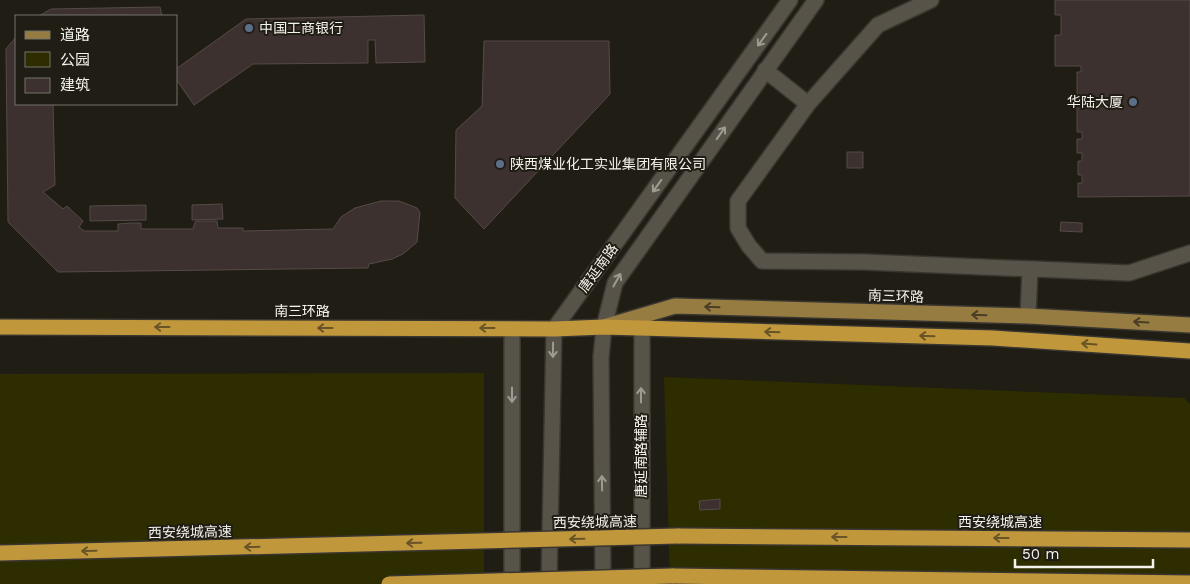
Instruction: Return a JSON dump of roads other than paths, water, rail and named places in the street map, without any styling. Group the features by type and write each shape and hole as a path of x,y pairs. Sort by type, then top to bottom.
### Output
{"highway":[{"name":"南三环路","path":"0,327 554,329 604,327 993,338 1190,351"},
{"name":"西安绕城高速","path":"0,553 678,536 1190,540"},
{"path":"390,584 672,576 1190,583"}],"main road":[{"name":"南三环路","path":"604,327 675,306 1028,316 1190,325"}],"street":[{"name":"唐延南路","path":"554,329 790,0"},
{"name":"唐延南路","path":"603,584 601,357 604,327 614,283 816,0"},
{"path":"931,0 878,25 808,104 738,201 738,228 749,246 762,261 1129,273 1190,253"},
{"path":"766,70 808,104"},
{"path":"1028,316 1030,269"},
{"path":"512,328 512,584"},
{"name":"唐延南路辅路","path":"642,328 642,584"},
{"path":"549,584 554,329"}],"place":[{"name":"中国工商银行","path":"249,28"},
{"name":"华陆大厦","path":"1133,102"},
{"name":"陕西煤业化工实业集团有限公司","path":"500,164"}]}
